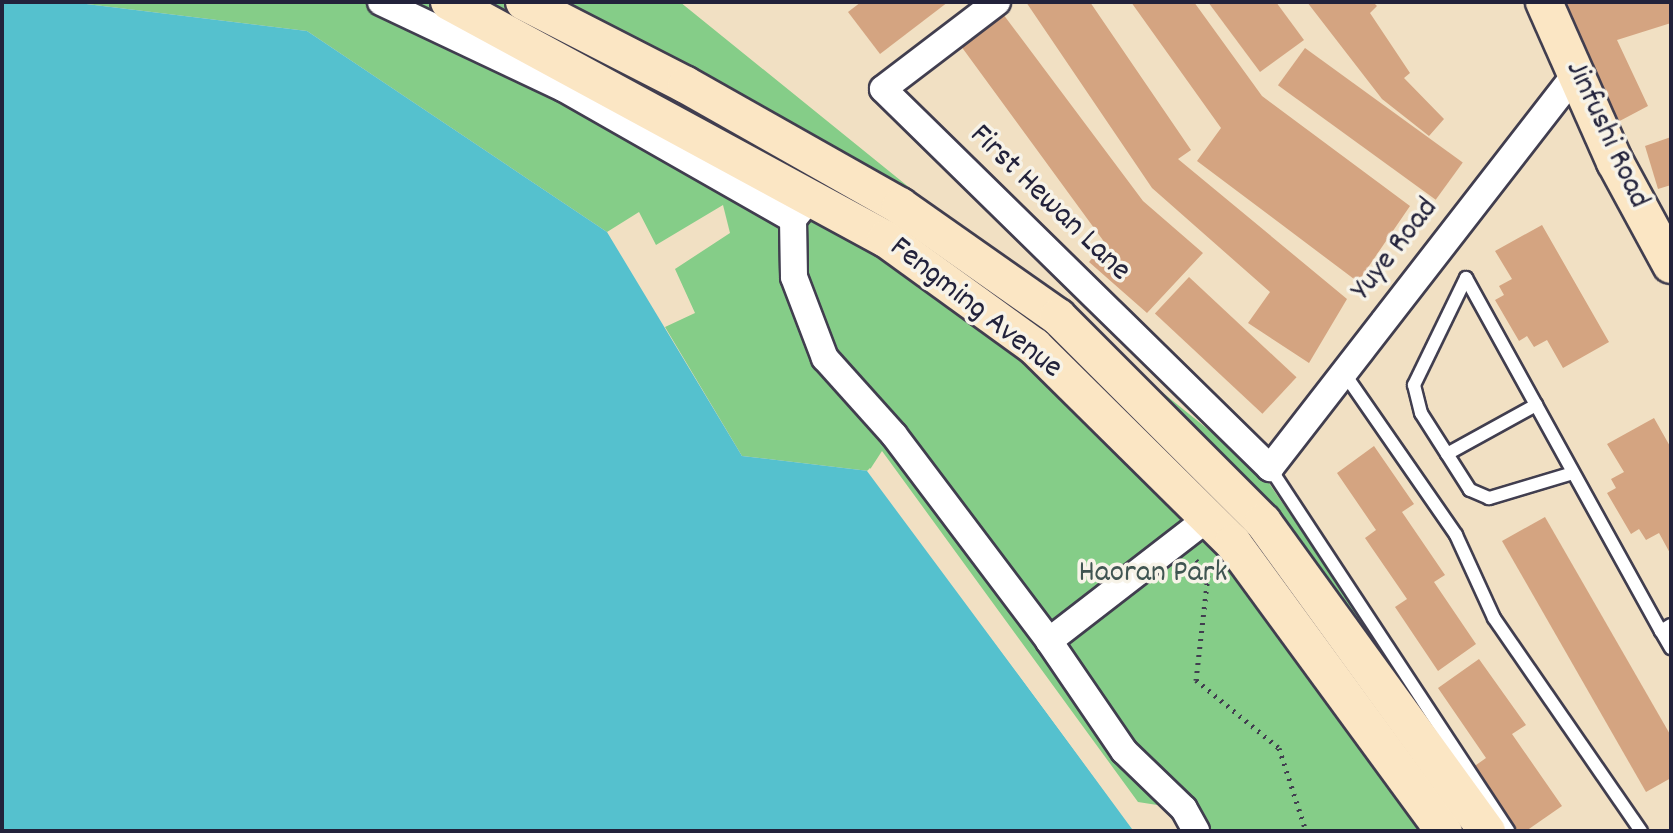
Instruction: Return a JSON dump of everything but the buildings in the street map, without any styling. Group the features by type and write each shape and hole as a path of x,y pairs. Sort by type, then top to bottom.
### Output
{"main road":[{"name":"Fengming Avenue","path":"449,2 600,85 802,208 886,239 1034,346 1233,543 1444,831"},
{"name":"Fengming Avenue","path":"524,2 616,49 900,206 1058,317 1263,522 1487,831"},
{"name":"Jinfushi Road","path":"1544,2 1615,162 1671,265"}],"street":[{"path":"381,2 563,88 802,208 794,277 825,358 894,435 1049,641 1124,751 1184,809 1196,831"},
{"name":"First Hewan Lane","path":"997,2 883,89 1270,468"},
{"name":"Yuye Road","path":"1270,468 1576,74"},
{"path":"1049,641 1208,518"}],"lane":[{"path":"1573,473 1489,498 1470,490 1421,413 1414,385 1466,278 1573,473 1666,628 1671,648"},
{"path":"1344,373 1456,535 1494,618 1641,831"},
{"path":"1447,454 1536,405"},
{"path":"1270,468 1508,831"}],"path":[{"path":"1179,541 1208,575 1196,680 1279,748 1306,831"}],"green space":[{"name":"Haoran Park","path":"70,2 680,2 1262,473 1507,831 1184,831 1183,809 1138,802 882,451 869,471 742,456 665,327 695,313 675,269 730,233 723,205 656,245 639,212 607,232 307,31"}],"water":[{"path":"2,2 70,2 307,31 607,232 742,456 869,471 1132,829 1141,831 2,831"}],"pier":[{"path":"870,468 1135,826 1145,831 1133,829 867,471"}]}
